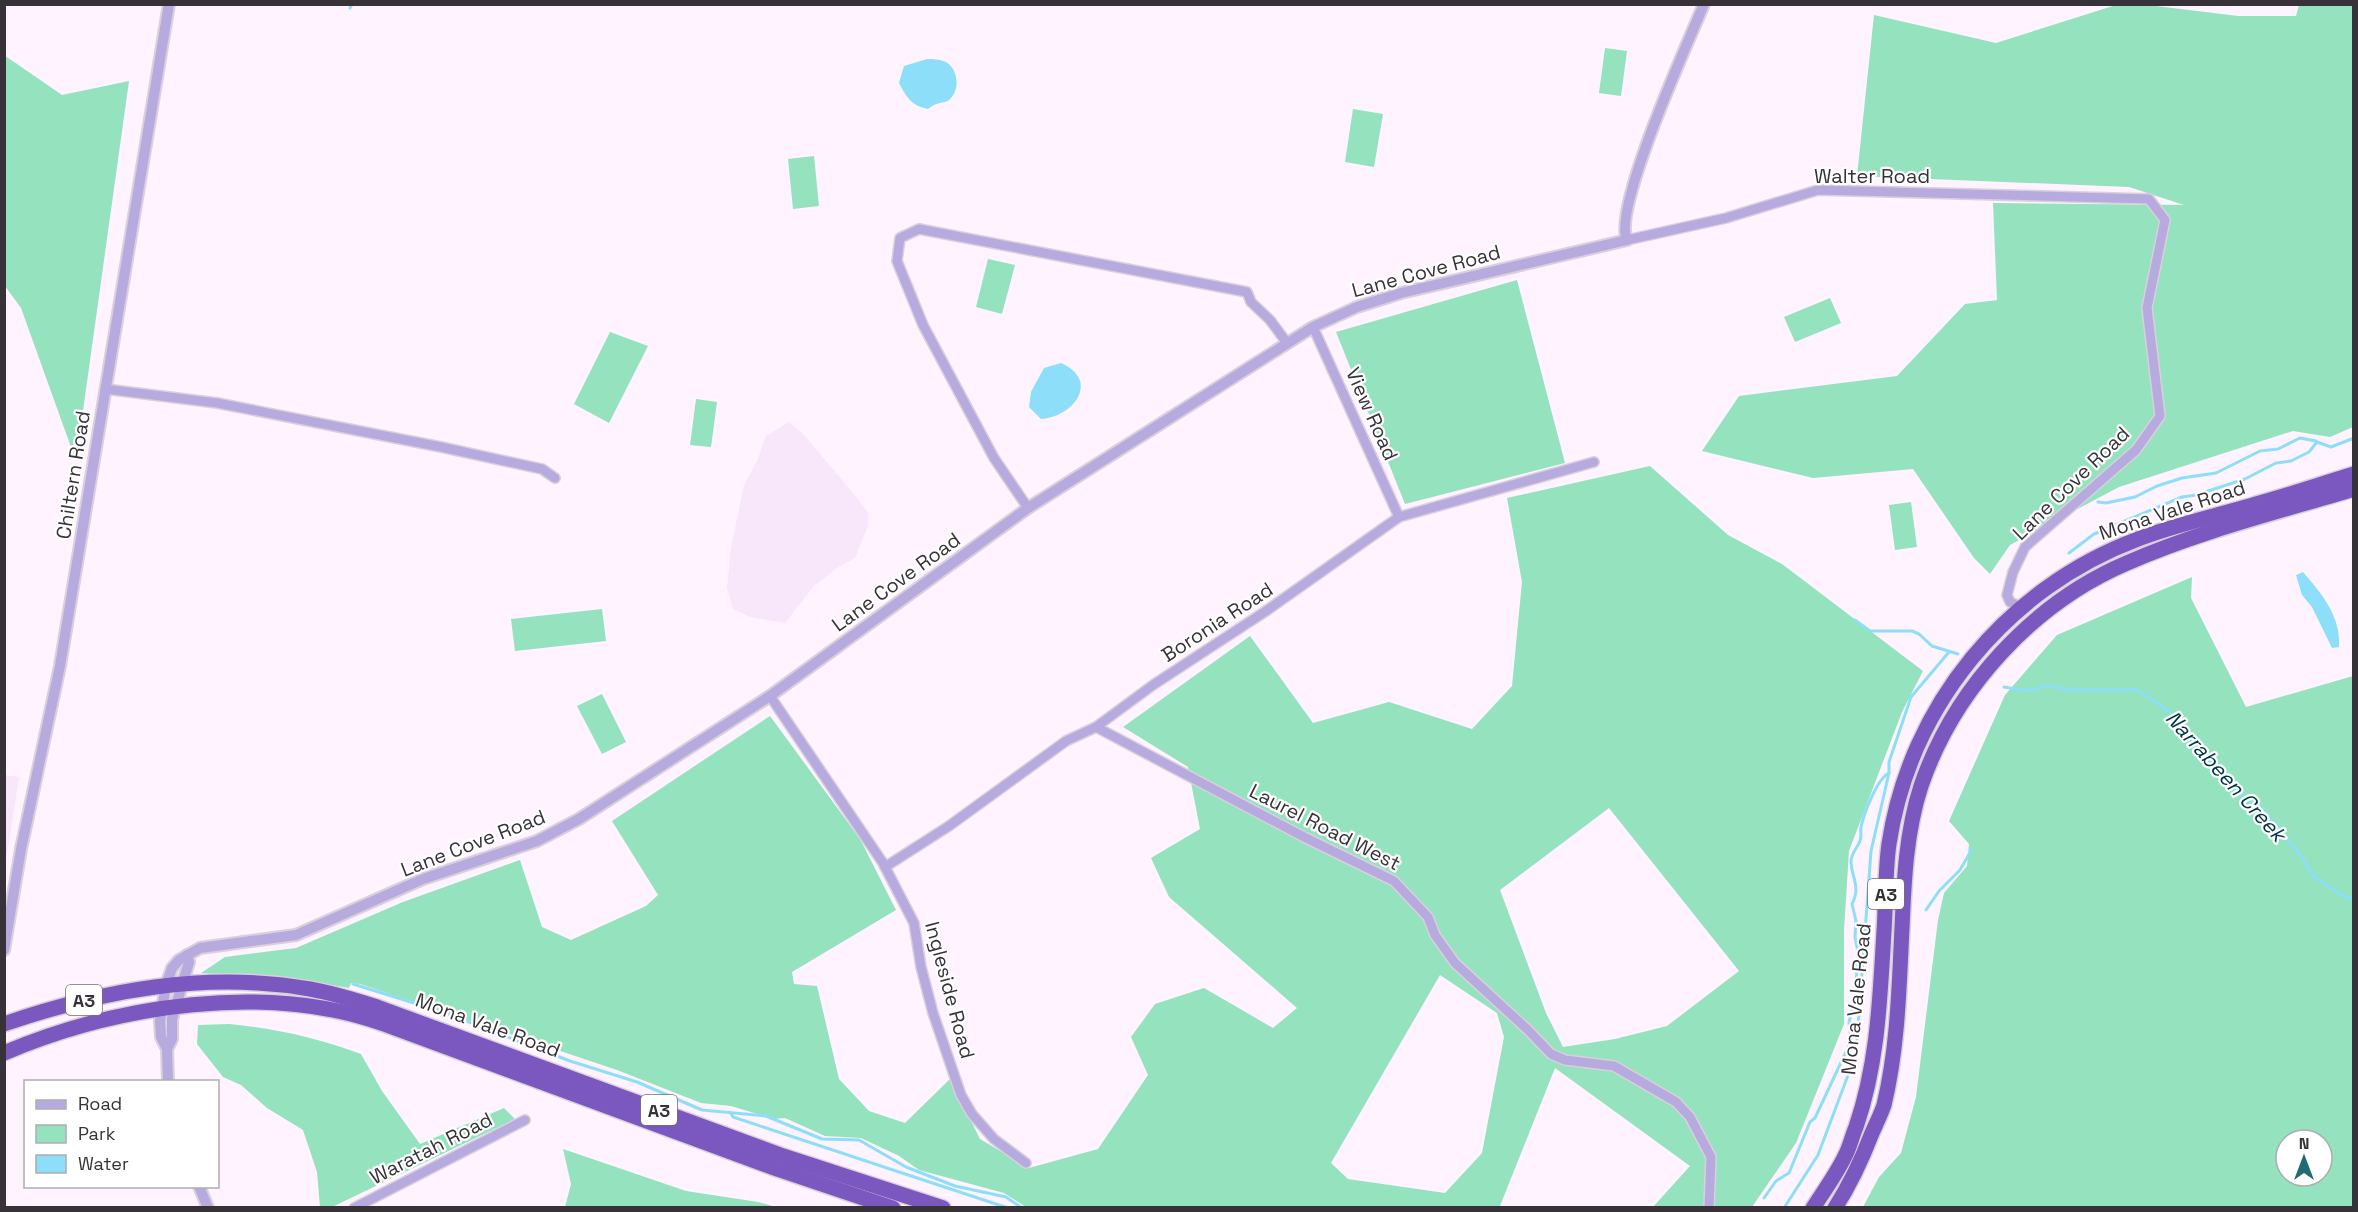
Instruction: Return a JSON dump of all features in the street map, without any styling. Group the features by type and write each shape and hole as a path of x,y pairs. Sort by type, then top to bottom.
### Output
{"highway":[{"name":"Mona Vale Road","path":"1813,1208 1846,1155 1867,1094 1878,1031 1889,845 1915,748 1940,701 1977,652 2021,607 2052,582 2072,570 2138,539 2354,474"},
{"name":"Mona Vale Road","path":"1835,1208 1853,1180 1883,1106 1897,1026 1905,868 1912,821 1922,786 1941,740 1967,696 1990,666 2038,618 2098,577 2179,543 2354,489"},
{"name":"Mona Vale Road","path":"4,1024 112,993 183,983 255,983 334,994 443,1031 783,1156 944,1208"},
{"name":"Mona Vale Road","path":"4,1053 43,1037 99,1021 168,1008 198,1004 265,1002 317,1006 350,1013 766,1165 893,1208"},
{"path":"4,1040 43,1037"}],"street":[{"name":"Chiltern Road","path":"4,950 21,849 60,666 169,4"},
{"path":"1627,240 1624,224 1640,162 1704,4"},
{"name":"Walter Road","path":"1627,240 1726,218 1818,190 2149,199 2165,220 2147,308"},
{"path":"1028,508 994,458 923,325 897,261 900,238 919,229 1247,292 1251,302 1270,320 1287,343"},
{"name":"Lane Cove Road","path":"187,955 194,950 207,947 296,935 423,879 537,841 579,819 770,696 1028,508 1313,327 1357,307 1401,293 1627,240"},
{"name":"Lane Cove Road","path":"2021,607 2010,602 2007,595 2013,572 2025,547 2136,450 2160,416 2147,308"},
{"name":"View Road","path":"1313,327 1399,517"},
{"path":"105,389 217,403 441,447 542,469 555,478"},
{"name":"Boronia Road","path":"885,867 949,826 1066,741 1096,727 1153,685 1266,612 1399,517 1594,462"},
{"name":"Ingleside Road","path":"770,696 885,867 914,923 924,978 961,1095 972,1114 994,1139 1026,1163"},
{"name":"Laurel Road West","path":"1096,727 1293,831 1394,881 1428,917 1435,935 1460,969 1502,1005 1551,1054 1565,1060 1614,1066 1676,1102 1690,1117 1711,1157 1709,1208"},
{"path":"168,1008 183,983 189,962 187,955 175,964 166,985 168,1008 172,1019 172,1039 167,1048 168,1080"},
{"name":"Waratah Road","path":"354,1208 525,1120"},
{"path":"200,1188 208,1208"}],"shaded area":[{"path":"789,422 804,435 859,500 868,513 868,526 855,558 837,568 813,587 785,623 750,617 733,609 727,588 731,548 744,485 757,461 766,436"},
{"path":"4,775 19,777 5,867"}],"green space":[{"path":"2116,5 2148,5 2238,16 2296,16 2299,5 2353,5 2353,427 2330,437 2293,431 2119,487 2010,545 1990,574 1974,558 1913,469 1813,478 1702,451 1739,396 1897,376 1965,304 1997,300 1993,203 2184,205 2129,187 1857,176 1874,15 1996,43"},
{"path":"1605,48 1627,51 1621,96 1599,93"},
{"path":"4,55 62,95 129,81 76,461 21,308 5,286"},
{"path":"1353,109 1383,114 1374,167 1345,162"},
{"path":"814,156 819,206 793,209 788,159"},
{"path":"988,259 1015,265 1002,314 976,307"},
{"path":"1517,280 1565,463 1405,504 1336,332"},
{"path":"1830,298 1841,323 1795,342 1784,317"},
{"path":"610,332 648,346 609,423 574,404"},
{"path":"696,399 717,402 711,447 690,445"},
{"path":"1650,466 1728,535 1782,564 1923,671 1902,712 1849,851 1844,930 1844,1024 1796,1143 1752,1207 1653,1207 1690,1166 1555,1068 1500,1206 1502,1207 1026,1207 1004,1193 919,1170 899,1156 861,1138 825,1136 785,1118 774,1119 731,1106 701,1103 617,1070 360,984 351,983 349,988 291,978 201,973 225,957 296,948 403,902 520,860 542,927 571,940 646,906 658,895 612,821 770,716 860,839 896,910 792,972 794,984 817,986 839,1079 869,1111 905,1123 950,1079 980,1139 1029,1168 1098,1149 1148,1075 1131,1037 1155,1004 1204,988 1273,1028 1297,1008 1169,897 1151,858 1200,829 1188,767 1123,727 1250,636 1313,723 1389,702 1472,729 1512,686 1522,582 1507,498","holes":["1609,808 1739,971 1667,1026 1615,1039 1563,1047 1546,1013 1500,890","1440,975 1497,1013 1504,1037 1482,1153 1445,1193 1348,1179 1331,1163"]},
{"path":"1911,502 1917,547 1895,550 1889,505"},
{"path":"2192,577 2191,598 2246,707 2353,676 2353,1207 1863,1207 1879,1177 1901,1153 1916,1097 1938,920 1944,893 1967,866 1969,844 1949,821 2005,695 2057,635"},
{"path":"602,609 606,641 515,651 511,619"},
{"path":"602,694 626,742 602,754 577,706"},
{"path":"229,1024 296,1034 361,1054 382,1091 420,1144 504,1108 515,1119 332,1207 320,1207 317,1172 303,1130 267,1108 241,1085 223,1077 197,1044 198,1025"},
{"path":"563,1149 686,1191 776,1207 565,1207 571,1184"}],"water":[{"path":"927,59 946,62 953,69 956,80 953,96 928,109 910,100 899,83 904,66"},
{"path":"1061,363 1073,370 1079,379 1081,388 1078,397 1063,412 1041,419 1029,407 1031,392 1044,368"},
{"path":"2303,572 2329,606 2337,625 2339,647 2332,648 2312,607 2302,595 2296,575"}],"waterway":[{"path":"350,8 352,4"},
{"path":"2098,502 2106,503 2135,497 2157,486 2182,478 2216,473 2260,451 2278,449 2300,438 2316,441"},
{"path":"2069,553 2094,534 2182,497 2196,495 2245,479 2276,463 2291,461 2309,452 2317,442 2331,447 2354,438"},
{"path":"1855,620 1870,631 1912,631 1932,646 1958,654"},
{"path":"1784,1208 1818,1155 1856,1054 1871,851 1889,773 1889,762 1911,697 1949,652"},
{"name":"Narrabeen Creek","path":"2004,687 2028,691 2047,685 2069,690 2137,690 2176,717 2191,741 2221,776 2245,798 2259,806 2301,856 2313,876 2354,900"},
{"path":"1764,1198 1776,1181 1789,1173 1810,1122 1815,1118 1851,1041 1849,1022 1855,999 1858,952 1855,937 1856,921 1852,904 1856,888 1851,859 1860,841 1863,821 1872,797 1884,776 1889,773"},
{"path":"1926,910 1939,891 1960,870 1972,849"},
{"path":"353,984 443,1012 570,1061 637,1082 702,1110 766,1116 822,1139 859,1140 906,1167 955,1186 1006,1197 1022,1208"},
{"path":"731,1113 733,1117 1008,1208"}]}
